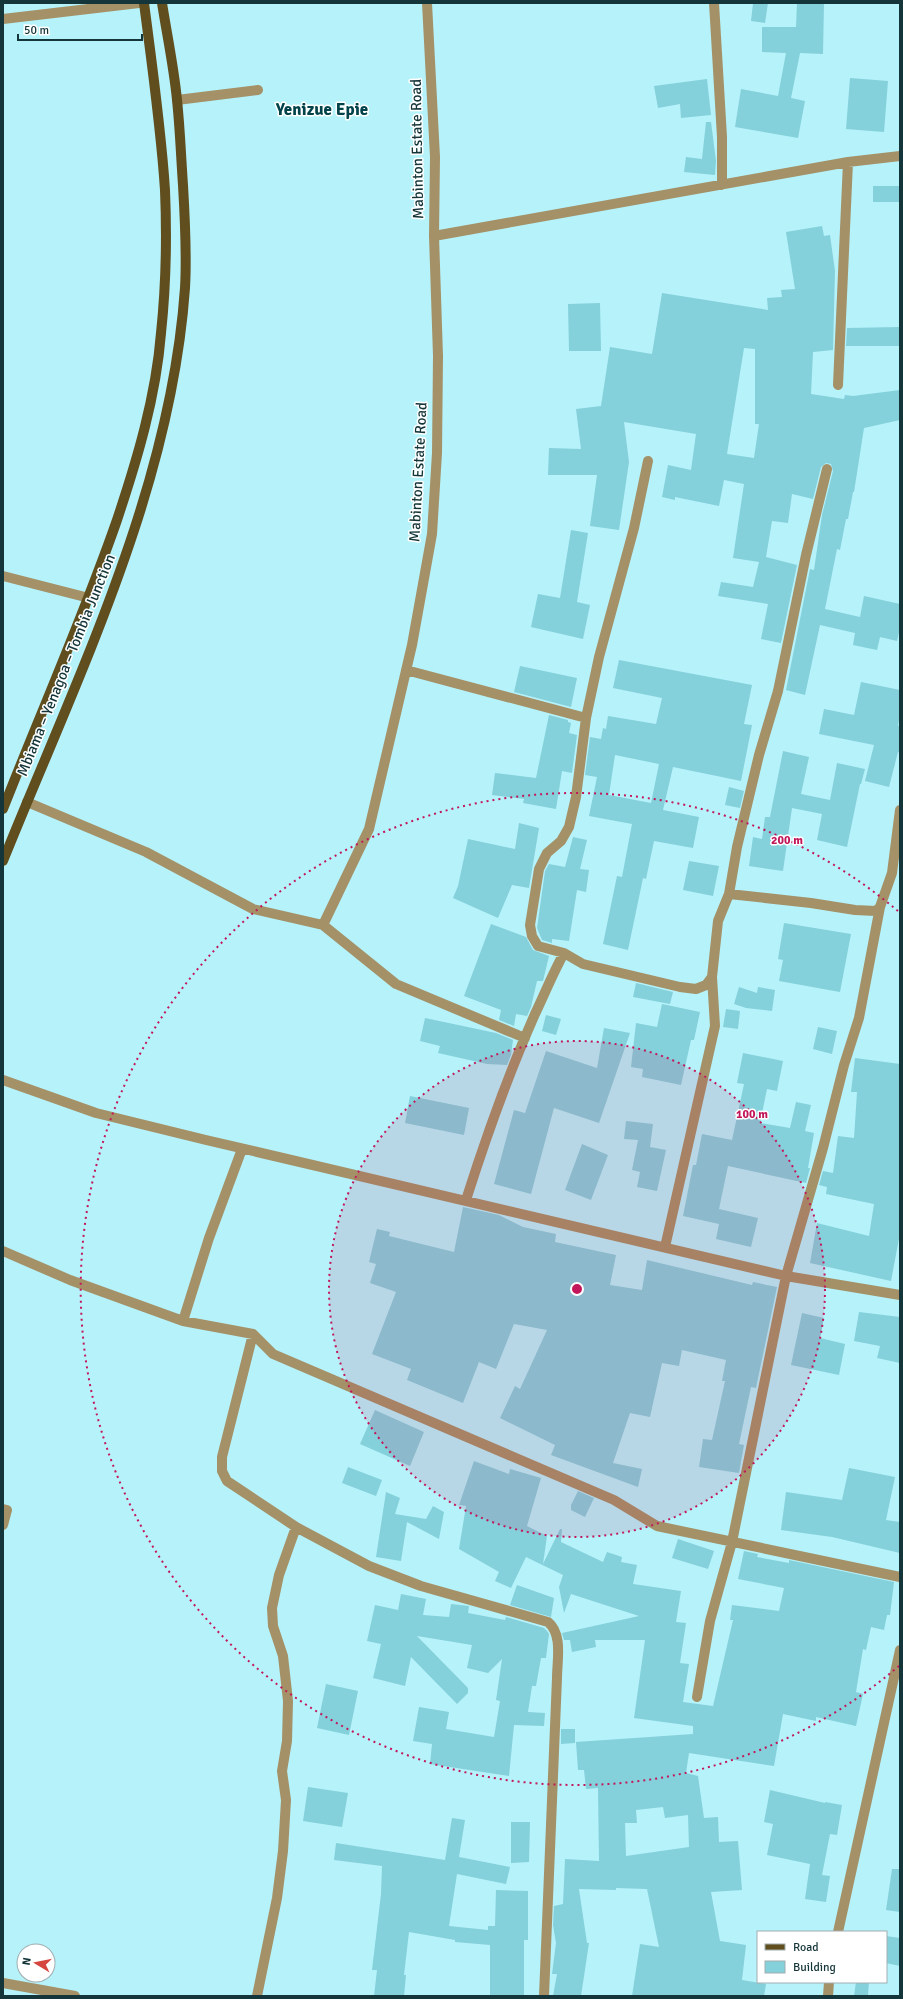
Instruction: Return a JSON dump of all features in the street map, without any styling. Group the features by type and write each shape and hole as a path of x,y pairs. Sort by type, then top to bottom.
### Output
{"main road":[{"name":"Mbiama – Yenagoa – Tombia Junction","path":"3,809 88,598 135,467 151,398 161,335 166,266 165,191 158,112 144,3"},
{"name":"Mbiama – Yenagoa – Tombia Junction","path":"3,861 26,802 99,630 129,545 155,457 170,394 185,288 185,230 177,100 162,3"}],"street":[{"path":"3,19 139,3"},
{"name":"Mabinton Estate Road","path":"323,925 369,829 406,670 432,534 437,453 438,356 434,236 435,157 427,3"},
{"path":"714,3 722,137 722,185"},
{"path":"177,100 258,90"},
{"path":"434,236 848,162 900,156"},
{"path":"838,385 848,162"},
{"path":"648,461 634,528 610,614 586,718 576,797 570,827 561,841 547,854 539,868 530,925 532,936 538,946 564,953 583,964 680,987 696,989 706,985 712,977"},
{"path":"665,1247 715,1026 712,977 718,921 729,894 736,847 759,755 778,691 806,555 827,469"},
{"path":"3,576 88,598"},
{"path":"406,670 586,718"},
{"path":"26,802 146,852 253,909 323,925 396,984 525,1038"},
{"path":"697,1697 710,1621 732,1542 786,1276 823,1148 844,1064 859,1018 880,907 892,873 900,810"},
{"path":"729,894 812,903 862,911 876,911 880,907"},
{"path":"466,1200 492,1121 554,970 564,953"},
{"path":"3,1080 96,1113 242,1149 466,1200 786,1276 900,1295"},
{"path":"183,1321 209,1238 242,1149"},
{"path":"3,1251 70,1280 183,1321 253,1334 273,1354 614,1500 657,1526 900,1577"},
{"path":"253,1334 222,1456 222,1471 227,1481 296,1527 369,1566 414,1584 548,1622 554,1627 557,1636 557,1678 544,1996"},
{"path":"3,1509 7,1510 3,1525"},
{"path":"257,1996 277,1898 283,1851 286,1800 282,1770 287,1741 288,1701 283,1656 273,1626 272,1608 279,1575 296,1527"},
{"path":"838,1931 900,1650"},
{"path":"3,1983 75,1996"},
{"path":"828,1996 830,1983"}],"building":[{"path":"753,3 768,3 765,23 751,21"},
{"path":"797,3 824,3 823,54 800,53 791,98 805,101 798,138 735,127 741,89 778,96 786,53 762,52 762,27 796,27"},
{"path":"850,78 888,81 884,132 846,129"},
{"path":"707,79 711,115 681,118 680,104 658,108 654,86"},
{"path":"706,122 711,122 716,161 715,175 684,172 686,157 702,159"},
{"path":"873,186 900,186 900,202 873,202"},
{"path":"822,226 824,236 830,235 835,271 833,350 813,352 811,394 844,399 845,395 853,396 900,390 900,420 864,428 854,492 848,519 846,519 840,550 837,549 825,609 860,617 864,596 900,604 900,628 897,641 880,637 877,650 853,645 855,633 820,625 805,695 786,690 810,569 814,570 822,515 833,471 831,464 826,463 821,467 813,499 792,494 788,523 772,521 766,557 797,565 781,643 761,639 768,604 718,596 721,582 753,587 759,562 733,558 744,484 724,480 719,506 675,497 675,500 662,497 668,465 691,470 696,434 624,422 629,462 619,530 590,526 597,475 548,475 549,448 581,449 576,409 601,406 610,347 652,354 662,293 768,310 767,298 782,297 781,290 795,289 786,232","holes":["744,348 755,349 755,424 759,424 754,458 727,454"]},
{"path":"600,303 601,351 569,351 568,304"},
{"path":"900,327 900,346 846,346 847,328"},
{"path":"571,530 588,533 577,602 590,605 583,639 531,627 538,594 560,598"},
{"path":"619,660 752,685 744,724 752,725 741,781 673,767 663,810 699,817 693,848 654,841 646,879 643,878 628,950 603,944 617,876 622,877 632,824 589,816 597,777 585,775 590,737 601,739 603,728 606,729 608,716 656,724 662,698 613,688","holes":["615,755 659,764 651,803 609,795"]},
{"path":"520,666 577,678 571,707 514,692"},
{"path":"861,682 900,690 900,714 898,726 900,726 900,753 898,752 889,787 865,781 874,745 819,734 824,709 854,715"},
{"path":"549,715 568,720 568,722 571,723 569,733 577,735 572,773 562,771 556,809 523,803 524,799 492,795 495,773 536,778"},
{"path":"783,751 809,757 801,794 830,800 837,763 865,769 860,784 847,847 817,840 822,814 792,808 783,871 749,866 753,837 762,839 765,817 770,817"},
{"path":"729,787 744,791 740,808 725,805"},
{"path":"519,823 539,828 529,888 512,885 498,918 453,898 458,886 468,839 515,849"},
{"path":"573,837 587,840 580,869 589,870 586,892 577,890 569,941 552,939 552,943 542,940 537,928 545,871 549,864 565,867"},
{"path":"689,861 719,866 713,896 683,890"},
{"path":"784,923 851,934 840,992 779,981 783,960 778,959"},
{"path":"491,924 526,937 533,950 549,956 543,981 537,981 531,1007 527,1016 516,1014 514,1026 499,1020 501,1010 464,996"},
{"path":"636,983 673,992 670,1004 633,997"},
{"path":"739,987 757,993 758,987 775,990 772,1011 746,1008 734,1004"},
{"path":"662,1004 700,1012 694,1040 691,1040 681,1085 642,1077 643,1069 631,1067 636,1023 657,1027"},
{"path":"726,1009 740,1011 738,1029 723,1027"},
{"path":"546,1015 561,1019 556,1035 542,1031"},
{"path":"425,1018 496,1033 513,1040 511,1055 507,1065 487,1064 438,1053 440,1046 420,1041"},
{"path":"818,1027 837,1031 832,1054 813,1049"},
{"path":"604,1028 630,1033 599,1123 554,1108 531,1194 494,1184 514,1110 525,1113 546,1051 597,1068"},
{"path":"743,1053 783,1061 777,1091 767,1089 760,1123 790,1128 796,1102 811,1105 805,1131 814,1133 808,1168 810,1168 806,1183 728,1166 719,1209 758,1218 751,1247 716,1239 719,1224 683,1216 693,1165 696,1165 702,1134 732,1140 744,1084 737,1083"},
{"path":"855,1058 900,1064 900,1233 891,1281 810,1263 817,1223 869,1236 874,1204 826,1194 827,1187 819,1185 823,1171 833,1173 838,1136 854,1138 857,1092 851,1092"},
{"path":"410,1096 469,1108 464,1135 405,1123"},
{"path":"626,1121 653,1124 650,1147 666,1150 657,1191 637,1187 640,1172 632,1170 638,1140 624,1139"},
{"path":"582,1144 608,1155 591,1200 565,1190"},
{"path":"463,1207 499,1215 523,1227 556,1234 555,1242 616,1255 610,1285 642,1290 647,1260 752,1285 753,1282 777,1287 756,1388 751,1387 739,1444 744,1445 739,1473 699,1467 703,1439 712,1440 725,1381 722,1381 726,1360 682,1350 679,1366 662,1363 650,1417 630,1413 613,1463 642,1469 638,1487 551,1455 555,1445 500,1418 515,1386 520,1389 547,1330 514,1324 496,1369 479,1362 463,1403 407,1380 411,1369 372,1354 396,1292 370,1283 376,1264 369,1262 377,1229 390,1232 389,1236 454,1252"},
{"path":"859,1312 900,1317 900,1363 877,1358 880,1346 854,1341"},
{"path":"802,1313 824,1318 820,1338 845,1344 839,1375 791,1365"},
{"path":"375,1410 424,1432 410,1466 360,1444"},
{"path":"474,1461 509,1474 510,1469 541,1478 527,1526 547,1536 543,1564 560,1529 562,1529 561,1542 603,1562 607,1552 622,1557 621,1562 637,1565 633,1584 681,1591 676,1622 686,1623 680,1663 689,1664 683,1702 713,1706 733,1620 730,1620 732,1605 779,1611 784,1588 738,1579 744,1551 758,1554 757,1557 789,1563 789,1560 894,1582 890,1615 887,1615 884,1630 871,1627 866,1650 863,1649 856,1692 863,1694 856,1726 816,1717 816,1721 783,1714 774,1766 689,1753 686,1773 698,1776 704,1818 718,1817 719,1842 738,1841 742,1890 711,1892 720,1941 746,1945 742,1980 766,1984 764,1996 632,1996 640,1944 659,1947 647,1889 616,1888 616,1890 579,1889 587,1943 589,1943 581,1996 553,1996 557,1974 552,1974 556,1943 553,1925 554,1906 563,1904 565,1859 599,1861 598,1788 586,1789 584,1770 578,1770 576,1742 693,1734 693,1726 634,1718 645,1640 595,1640 596,1647 572,1652 570,1640 564,1640 562,1633 639,1616 571,1594 564,1613 559,1587 563,1575 526,1557 511,1588 495,1581 499,1572 459,1549 466,1506 459,1505","holes":["663,1807 665,1818 688,1815 689,1847 626,1856 625,1823 637,1823 636,1810"]},
{"path":"348,1467 382,1480 376,1496 342,1483"},
{"path":"849,1468 895,1477 886,1520 900,1522 900,1553 832,1537 781,1530 786,1492 842,1500"},
{"path":"578,1491 594,1498 585,1517 571,1510 571,1505"},
{"path":"386,1492 400,1498 395,1514 426,1519 433,1506 444,1512 439,1539 407,1522 401,1561 376,1557"},
{"path":"678,1539 714,1551 708,1569 672,1558"},
{"path":"517,1585 554,1598 551,1617 510,1605"},
{"path":"401,1594 426,1599 423,1615 449,1617 451,1604 469,1606 468,1613 505,1620 506,1617 544,1628 549,1634 546,1658 541,1658 536,1686 532,1686 528,1712 545,1713 544,1726 514,1725 509,1776 430,1764 432,1744 413,1741 419,1707 449,1712 446,1729 494,1737 500,1701 496,1700 502,1659 488,1673 467,1668 472,1645 417,1636 468,1688 468,1693 457,1704 411,1657 405,1686 373,1678 381,1644 367,1641 375,1605 398,1610"},
{"path":"326,1684 358,1691 349,1735 317,1728"},
{"path":"561,1729 575,1729 575,1743 561,1744"},
{"path":"308,1787 348,1793 342,1827 303,1821"},
{"path":"770,1790 825,1803 842,1805 837,1835 830,1834 822,1875 830,1876 826,1902 805,1899 810,1864 767,1855 773,1824 764,1822"},
{"path":"452,1818 465,1820 459,1857 510,1867 506,1884 457,1874 449,1926 488,1930 488,1926 495,1926 496,1890 528,1891 528,1940 524,1940 524,1996 490,1996 490,1945 455,1942 455,1940 409,1932 404,1975 406,1975 404,1996 374,1996 377,1970 372,1970 381,1894 382,1866 334,1860 336,1843 445,1860"},
{"path":"511,1822 530,1822 529,1862 511,1863"},
{"path":"892,1869 900,1869 900,1912 886,1910"},
{"path":"887,1936 900,1938 900,1966 887,1963"},
{"path":"856,1983 869,1983 868,1996 854,1996"}],"district":[{"name":"Yenizue Epie","path":"322,109"}]}
